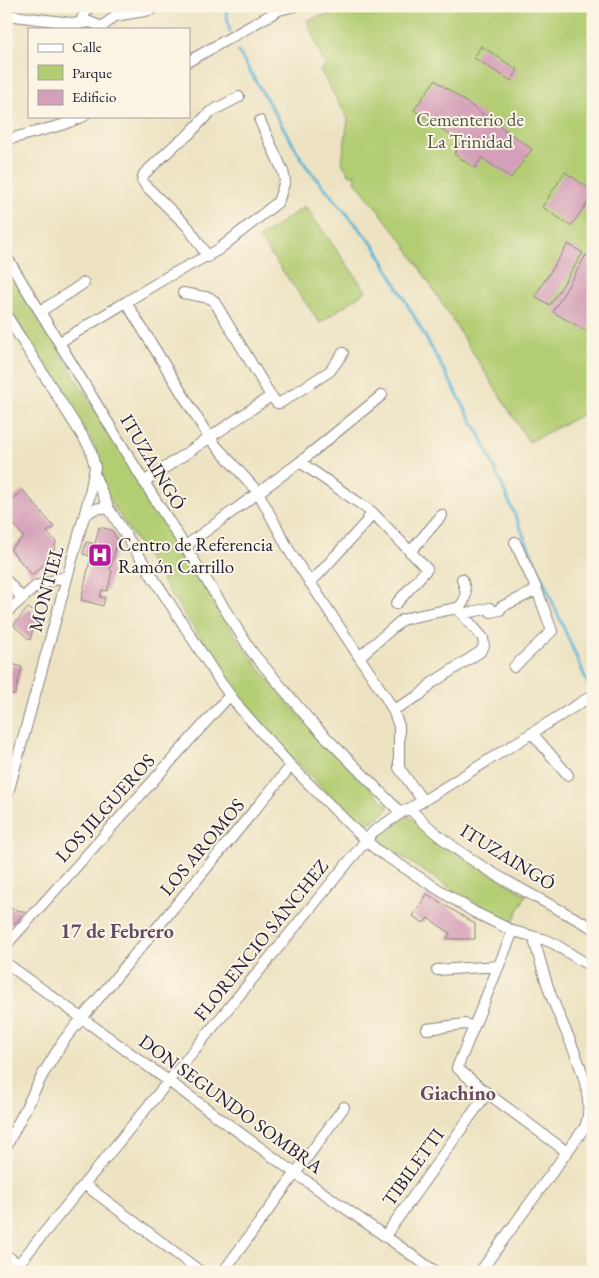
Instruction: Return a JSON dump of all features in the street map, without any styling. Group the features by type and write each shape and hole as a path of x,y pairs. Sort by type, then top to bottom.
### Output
{"street":[{"path":"80,24 89,6"},
{"path":"6,15 80,24 90,22 102,27 116,16 150,10 158,6"},
{"path":"190,60 279,10 295,6"},
{"path":"208,256 188,227 142,180 144,174 187,136 210,112 239,97"},
{"path":"6,140 62,125 79,118"},
{"path":"60,342 167,277 218,250 278,202 284,181 283,171 260,121"},
{"name":"ITUZAINGÓ","path":"6,256 41,310 184,547 236,629 270,675 312,723 405,811 421,820 474,861 593,928"},
{"path":"41,310 84,283"},
{"path":"183,294 210,298 277,403 280,403 330,371 343,353"},
{"path":"126,302 210,439 258,492 290,552 393,710 400,732 399,768 423,801"},
{"path":"6,315 90,448 94,462 94,474 109,509 230,695 291,766 366,840 389,858 474,912 514,931 553,943 593,968"},
{"path":"184,547 300,462 382,395"},
{"path":"144,482 271,396"},
{"path":"300,462 372,512 427,569 396,604"},
{"name":"MONTIEL","path":"6,800 84,517 94,474"},
{"path":"84,517 90,510 96,508 109,509"},
{"path":"309,582 318,575 372,512"},
{"path":"410,552 442,515"},
{"path":"514,667 552,631 537,590 515,542"},
{"path":"6,613 36,586 67,576"},
{"path":"460,611 466,596 462,579"},
{"path":"6,580 22,598"},
{"path":"359,657 402,620 412,617 490,608 491,612 500,610 501,607 537,590"},
{"path":"393,710 420,695 432,683 483,649 484,642 482,638 460,611"},
{"name":"LOS JILGUEROS","path":"6,945 230,695"},
{"name":"FLORENCIO SÁNCHEZ","path":"15,1268 373,832 593,695"},
{"path":"532,732 568,775"},
{"name":"LOS AROMOS","path":"6,1147 58,1049 291,766"},
{"path":"514,931 457,1068 487,1093 567,1152"},
{"path":"480,1272 589,1120 591,1107 579,1056 553,1000 534,937"},
{"name":"DON SEGUNDO SOMBRA","path":"6,963 295,1173 436,1272"},
{"path":"437,970 499,966"},
{"path":"427,1029 465,1024 473,1026"},
{"name":"TIBILETTI","path":"385,1236 487,1093"},
{"path":"223,1272 344,1107"},
{"path":"84,1184 201,1272"},
{"path":"6,1255 15,1268 29,1272"}],"green space":[{"name":"Cementerio de La Trinidad","path":"359,6 593,6 593,409 529,442 404,243 355,181 356,175 350,175 342,163 348,119 320,70 325,66 307,20"},
{"path":"305,206 366,291 320,323 259,238"},
{"path":"6,265 237,638 290,705 387,805 388,808 376,819 360,825 346,813 287,752 232,687 110,500 95,446 6,303"},
{"path":"404,815 408,816 448,847 526,895 512,923 461,895 374,839 373,837"}],"building":[{"path":"481,46 518,70 511,81 474,58"},
{"path":"435,80 532,149 511,178 482,158 475,168 454,154 461,143 414,110"},
{"path":"565,172 593,191 593,195 571,226 542,207"},
{"path":"568,244 583,253 550,305 535,296"},
{"path":"586,255 593,259 593,319 586,331 553,312"},
{"path":"23,490 54,527 47,532 56,542 52,558 32,575 10,549 24,537 6,515 6,504"},
{"name":"Centro de Referencia Ramón Carrillo","path":"99,527 112,530 118,540 110,569 112,571 109,585 107,591 102,590 100,597 105,598 103,606 81,600 91,556 83,554 86,542 95,544"},
{"path":"28,608 37,615 30,640 13,625"},
{"path":"12,664 22,667 15,695 6,693 6,670 11,671"},
{"path":"427,894 475,924 475,939 447,939 450,933 428,918 424,923 413,916"},
{"path":"6,907 25,912 14,924 6,922"}],"waterway":[{"path":"225,6 230,32"},
{"path":"238,51 306,166 376,248 481,437 592,693"}],"place":[{"name":"Centro de Referencia Ramón Carrillo","path":"100,555"}],"district":[{"name":"17 de Febrero","path":"117,931"},
{"name":"Giachino","path":"458,1093"}]}
